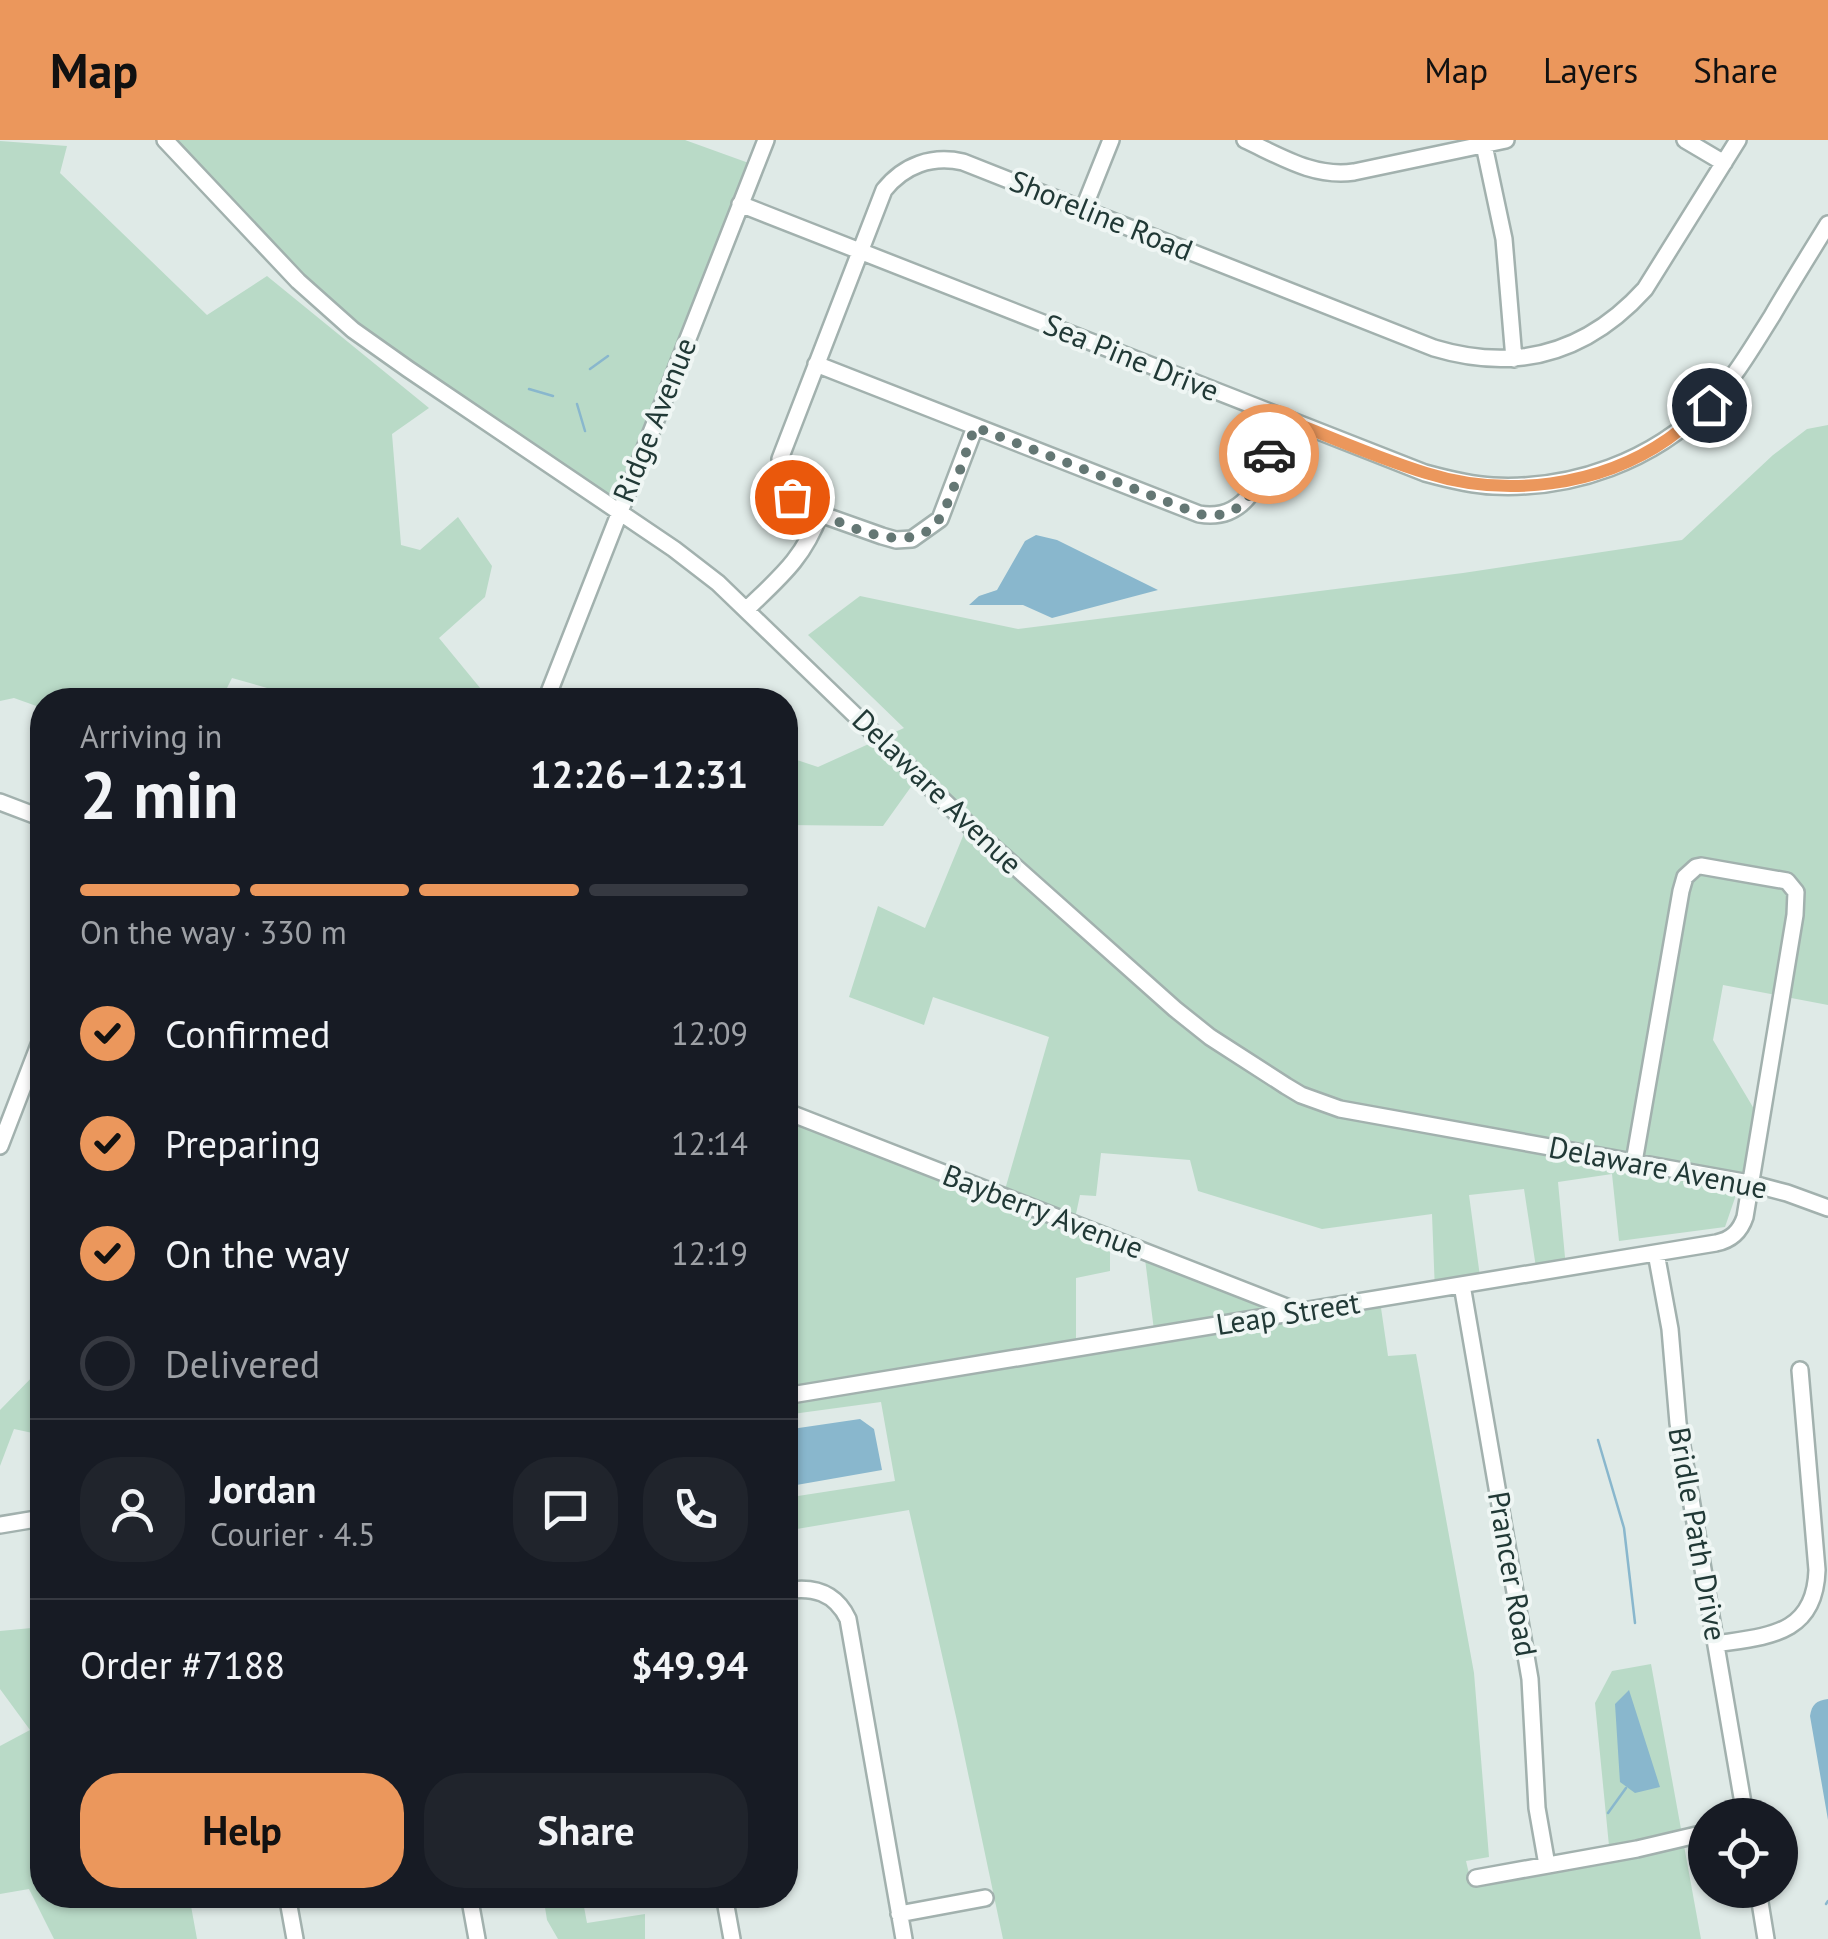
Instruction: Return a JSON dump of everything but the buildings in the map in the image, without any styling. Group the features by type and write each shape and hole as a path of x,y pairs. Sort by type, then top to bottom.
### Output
{"street":[{"name":"Delaware Avenue","path":"165,140 298,281 339,318 698,566 938,796 1098,942 1210,1037 1286,1086 1340,1110 1750,1183 1828,1208"},
{"name":"Ridge Avenue","path":"551,688 766,140"},
{"path":"1083,210 1111,140"},
{"path":"1245,140 1306,168 1329,174 1506,140"},
{"path":"1685,140 1724,163"},
{"name":"Shoreline Road","path":"975,427 940,520 912,538 896,540 820,514 792,497 783,481 780,459 884,190 904,171 928,161 963,162 1434,348 1470,357 1514,358 1572,345 1600,330 1630,306 1646,289 1738,140"},
{"path":"1484,145 1504,238 1514,358"},
{"name":"Sea Pine Drive","path":"740,204 1425,473 1491,486 1524,486 1584,477 1612,468 1666,440 1709,405 1746,357 1828,224"},
{"path":"816,364 1210,516 1231,512 1251,496 1283,418"},
{"path":"747,609 800,557 820,514"},
{"path":"0,802 30,813"},
{"path":"1634,1162 1685,877 1696,866 1768,876 1787,881 1797,898 1750,1183"},
{"path":"0,1146 30,1069"},
{"name":"Bayberry Avenue","path":"798,1116 1301,1312"},
{"name":"Leap Street","path":"798,1394 1716,1243 1733,1236 1743,1223 1750,1183"},
{"name":"Bridle Path Drive","path":"1656,1252 1672,1347 1678,1423 1742,1798"},
{"name":"Prancer Road","path":"1462,1285 1530,1678 1537,1808 1547,1865"},
{"path":"1716,1644 1784,1630 1801,1618 1812,1603 1817,1570 1800,1370"},
{"path":"0,1525 30,1520"},
{"path":"798,1589 819,1590 836,1601 848,1619 904,1939"},
{"path":"1476,1878 1688,1837"},
{"path":"899,1914 986,1898"},
{"path":"289,1908 295,1939"},
{"path":"472,1908 478,1939"},
{"path":"726,1908 732,1939"},
{"path":"1761,1908 1766,1939"}],"green space":[{"path":"164,140 685,140 757,166 619,511 353,330"},
{"path":"0,141 67,146 60,173 207,315 267,276 429,408 392,434 401,545 420,550 458,517 492,566 485,597 439,638 480,688 267,688 232,678 227,688 30,688 30,704 14,698 0,701"},
{"path":"1828,425 1828,1005 1723,985 1713,1040 1760,1119 1748,1183 1737,1192 1725,1227 1619,1241 1612,1174 1558,1182 1566,1268 1537,1274 1524,1189 1469,1195 1481,1284 1435,1292 1432,1214 1322,1229 1198,1191 1190,1160 1101,1153 1096,1196 1080,1195 1073,1228 1110,1237 1110,1271 1076,1278 1076,1351 1155,1338 1144,1251 1306,1313 1380,1301 1388,1356 1416,1354 1474,1673 1489,1857 1466,1861 1471,1882 1610,1856 1595,1703 1612,1671 1651,1664 1688,1868 1688,1908 1695,1908 1701,1939 1003,1939 909,1510 798,1529 798,1496 895,1481 881,1402 798,1413 798,1120 1002,1200 1049,1037 933,997 924,1025 849,997 878,906 925,928 968,824 918,777 883,826 798,825 798,760 818,767 904,728 808,635 860,596 1018,629 1463,573 1682,540 1773,455 1807,429"},
{"path":"30,1379 30,1432 14,1429 0,1466 0,1410"},
{"path":"30,1628 30,1730 0,1689 0,1631"},
{"path":"30,1730 30,1891 0,1894 0,1746"},
{"path":"38,1908 191,1908 197,1939 54,1939"},
{"path":"545,1908 584,1908 587,1923 645,1914 645,1939 558,1939"}],"water":[{"path":"1036,535 1057,540 1158,590 1052,618 1023,605 969,605 979,596 997,590 1025,541"},
{"path":"860,1419 874,1429 882,1470 798,1485 798,1428"},
{"path":"1629,1690 1660,1787 1635,1793 1620,1782 1615,1704"},
{"path":"1828,1699 1828,1820 1810,1716 1815,1704"}],"waterway":[{"path":"590,369 608,356"},
{"path":"529,389 553,396"},
{"path":"577,404 585,431"},
{"path":"1598,1440 1624,1528 1635,1623"},
{"path":"1608,1813 1626,1788"}],"way so far":[{"path":"792,497 820,514 882,536 896,540 912,538 940,520 975,427 1199,514 1222,515 1251,496 1269,454"}],"route":[{"path":"1269,454 1283,418 1425,473 1459,482 1524,486 1584,477 1640,456 1709,405"}]}
